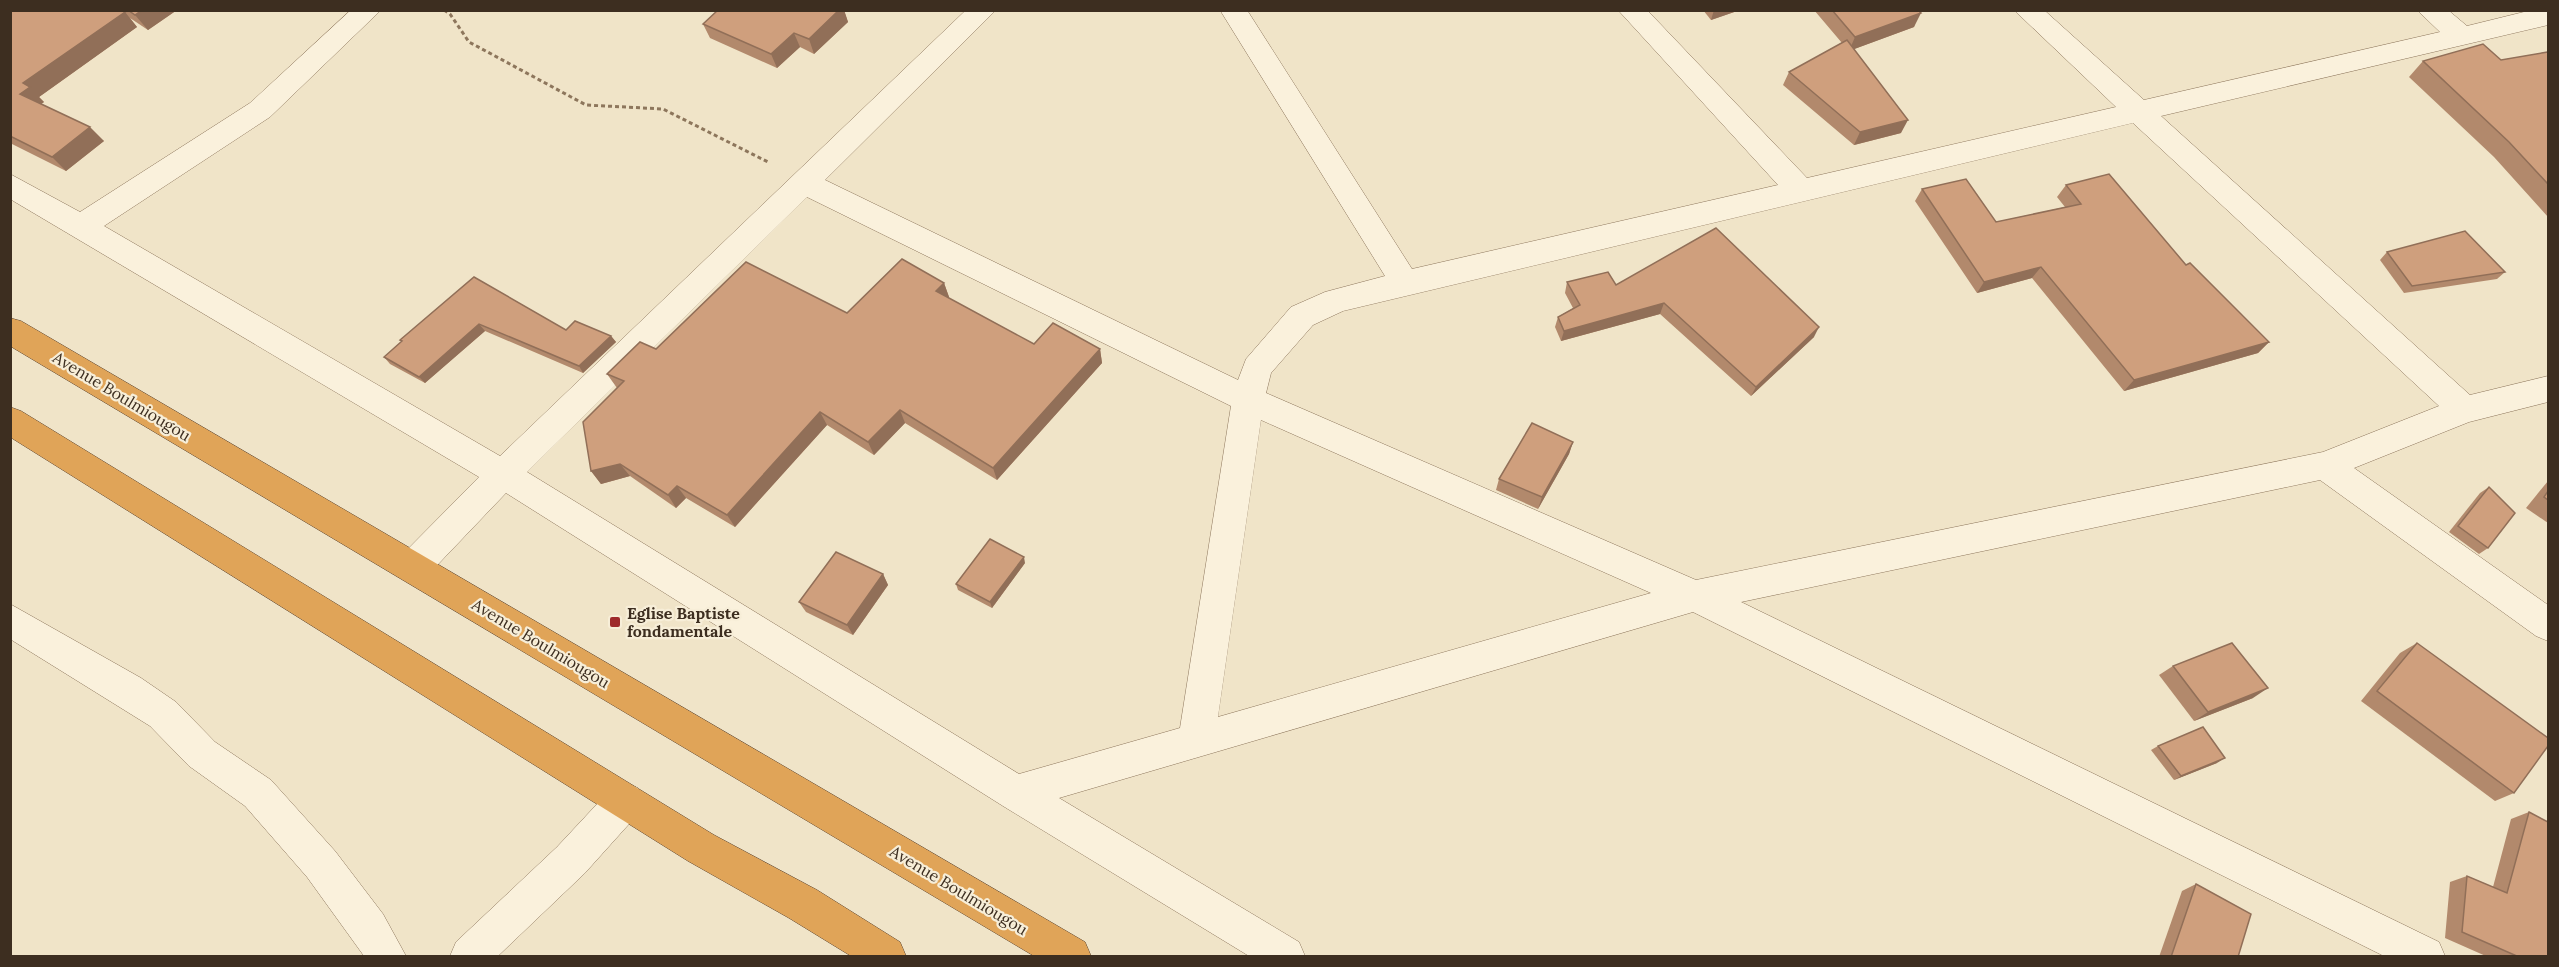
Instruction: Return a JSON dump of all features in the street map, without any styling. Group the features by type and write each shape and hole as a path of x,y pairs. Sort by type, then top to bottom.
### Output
{"highway":[{"name":"Avenue Boulmiougou","path":"10,330 1071,957"},
{"path":"10,420 701,848 803,904 886,957"}],"street":[{"path":"80,227 260,110 368,10"},
{"path":"413,567 503,474 983,10"},
{"path":"1233,10 1405,283"},
{"path":"1631,10 1802,192"},
{"path":"2027,10 2465,410"},
{"path":"2430,10 2464,37"},
{"path":"1196,741 1248,399 1257,368 1302,316 1336,301 1405,283 2139,114 2548,16"},
{"path":"805,182 1248,399 1695,596 2425,957"},
{"path":"10,185 503,474 1016,793 1285,957"},
{"path":"1016,793 1695,596 2325,465 2465,410 2548,388"},
{"path":"2325,465 2548,625"},
{"path":"10,620 146,702 163,714 202,754 258,793 321,864 369,928 386,957"},
{"path":"470,957 571,860 625,801"}],"path":[{"path":"444,10 450,14 469,42 586,105 663,110 805,182"}],"building":[{"path":"13,10 121,10 125,12 23,83 30,87 20,94 90,127 52,157 10,136 10,12"},
{"path":"128,10 142,10 135,15"},
{"path":"718,10 839,10 809,39 794,33 771,54 703,24"},
{"path":"1832,10 1918,10 1921,13 1855,37"},
{"path":"1847,40 1908,120 1860,132 1789,72"},
{"path":"2483,44 2501,60 2548,52 2548,184 2509,142 2423,61"},
{"path":"2109,174 2186,265 2190,263 2269,342 2134,380 2041,267 1984,282 1922,189 1966,179 1996,222 2081,204 2066,185"},
{"path":"1716,228 1819,327 1756,387 1664,303 1564,331 1558,317 1580,305 1567,282 1608,272 1616,285"},
{"path":"2465,231 2505,272 2412,286 2387,252"},
{"path":"902,259 944,283 936,291 1034,344 1053,323 1100,349 993,468 900,410 868,442 820,412 727,515 677,486 668,495 620,464 591,471 583,422 624,381 607,374 640,342 656,349 746,262 847,313"},
{"path":"474,277 566,330 575,321 611,336 579,366 479,324 419,377 384,357 402,341 400,340"},
{"path":"1532,423 1573,442 1542,497 1499,479"},
{"path":"2489,487 2515,513 2488,548 2458,526"},
{"path":"990,539 1024,557 990,602 956,584"},
{"path":"836,552 883,574 847,625 799,602"},
{"path":"2232,643 2268,688 2208,712 2173,666"},
{"path":"2417,643 2548,738 2548,746 2514,793 2377,691"},
{"path":"2203,727 2225,758 2181,776 2158,746"},
{"path":"2529,812 2548,822 2548,957 2519,957 2462,932 2467,876 2507,893"},
{"path":"2196,884 2251,914 2238,957 2171,957"}],"place":[{"name":"Eglise Baptiste fondamentale","path":"615,622"}]}
